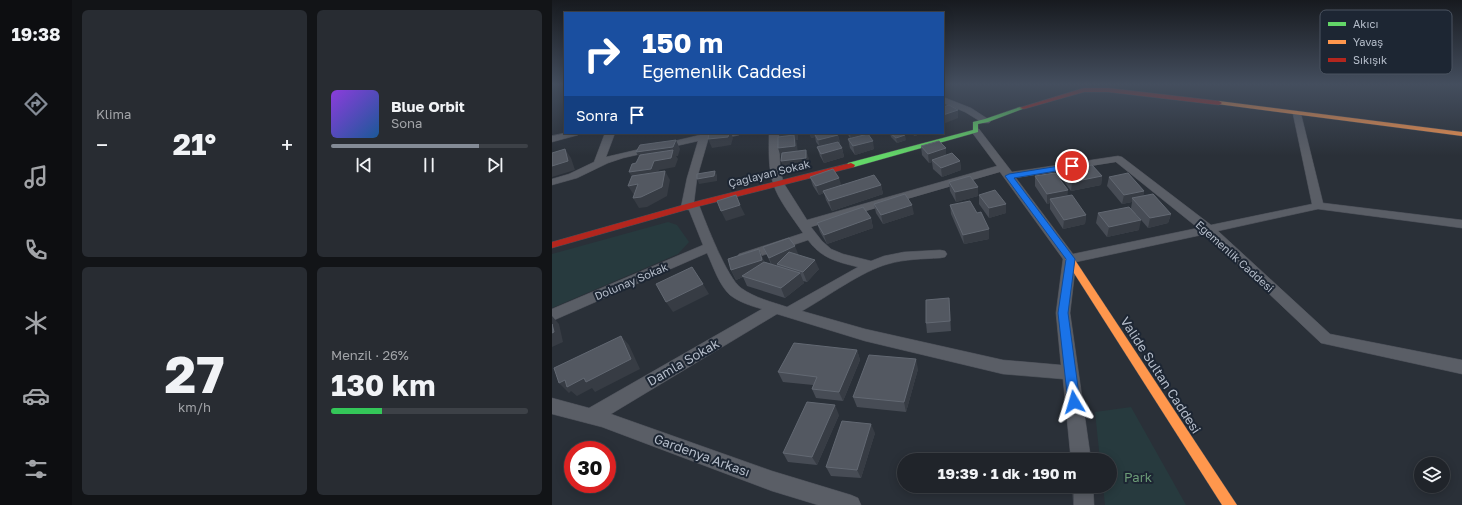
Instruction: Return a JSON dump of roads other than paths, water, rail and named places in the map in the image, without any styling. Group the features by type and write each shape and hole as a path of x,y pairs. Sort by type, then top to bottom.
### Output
{"street":[{"path":"964,109 968,110 981,126 1005,172 1070,259 1063,313 1080,453"},
{"name":"Çağlayan Sokak","path":"552,245 690,206 778,184 981,126 1019,109"},
{"name":"Çağlayan Sokak","path":"1253,109 1462,134"},
{"path":"1297,114 1318,206"},
{"path":"552,139 572,134"},
{"path":"598,164 610,134"},
{"path":"552,182 573,176 598,164 620,156 704,136 725,134"},
{"path":"774,134 774,163 778,184 808,230 822,248 833,255 870,266"},
{"path":"704,136 692,178 690,206 710,247 735,291 751,300 782,311 865,335 1003,367 1070,373"},
{"name":"Egemenlik Caddesi","path":"720,265 808,230 1005,172 1118,159 1209,230 1326,339 1462,367"},
{"path":"1070,259 1318,206 1462,224"},
{"name":"Dolunay Sokak","path":"552,315 710,247"},
{"name":"Damla Sokak","path":"591,416 782,311 870,266 884,260 904,256 940,254"},
{"name":"Valide Sultan Caddesi","path":"1070,259 1230,505"},
{"name":"Gardenya Arkası","path":"552,406 591,416 772,480 851,505"},
{"path":"1083,493 1084,505"}],"park label":[{"name":"Park","path":"1138,477"}]}
